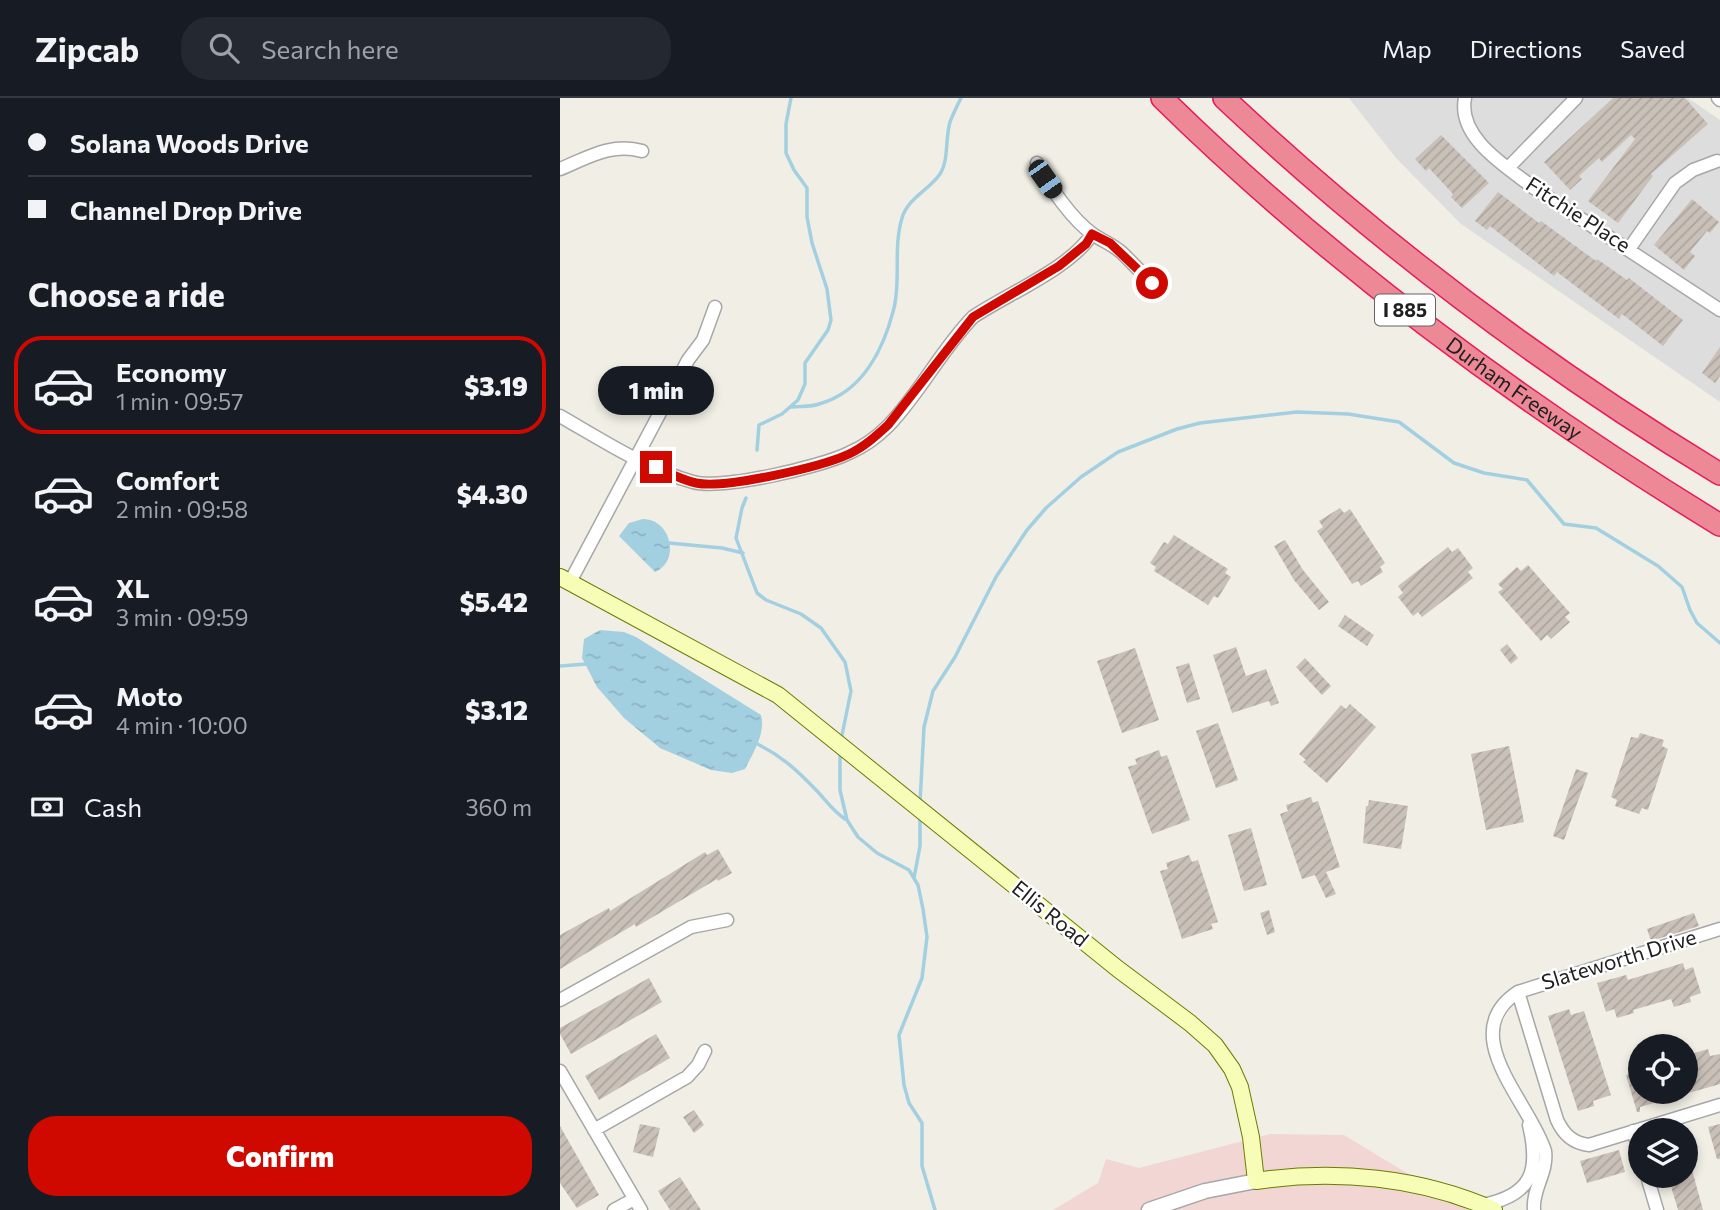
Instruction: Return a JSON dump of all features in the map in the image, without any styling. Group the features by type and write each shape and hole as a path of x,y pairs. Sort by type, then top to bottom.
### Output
{"highway":[{"name":"Durham Freeway","path":"1162,98 1312,235 1430,329 1564,426 1720,525"},
{"name":"Durham Freeway","path":"1224,98 1340,202 1446,287 1588,390 1720,474"}],"main road":[{"name":"Ellis Road","path":"565,579 778,695 1215,1045 1232,1069 1240,1087 1251,1136 1256,1181"},
{"path":"1256,1181 1308,1175 1349,1176 1428,1186 1488,1208"}],"street":[{"name":"Fitchie Place","path":"1465,98 1465,117 1472,133 1508,168 1534,188 1720,310"},
{"path":"1508,168 1576,98"},
{"path":"560,169 610,148 642,151"},
{"path":"1629,249 1675,183 1692,170 1717,161"},
{"path":"1037,163 1057,196 1092,234 1110,243 1152,283"},
{"path":"560,416 636,458 696,483 715,484 820,464 850,453 873,439 888,425 973,317 1059,266 1086,244 1092,234"},
{"path":"565,579 636,458 688,360 703,340 715,307"},
{"path":"560,1000 691,927 727,920"},
{"name":"Slateworth Drive","path":"1534,1210 1535,1192 1543,1177 1546,1160 1542,1141 1527,1118 1493,1048 1492,1027 1504,1001 1518,992 1720,929"},
{"name":"Slateworth Drive","path":"1518,992 1557,1120 1566,1135 1580,1144 1589,1145 1628,1133"},
{"path":"594,1130 687,1077 698,1065 705,1051"},
{"path":"560,1071 637,1204 614,1210"},
{"name":"Slateworth Drive","path":"1676,1118 1720,1105"},
{"name":"Slateworth Drive","path":"1488,1208 1514,1195 1524,1186 1529,1176 1534,1156 1527,1118"},
{"path":"1149,1210 1205,1191 1256,1181"},
{"path":"1651,1188 1657,1210"}],"shaded area":[{"path":"1349,98 1688,98 1720,120 1720,402 1461,224 1396,158"},
{"path":"1270,1134 1344,1135 1468,1210 1053,1210 1098,1183 1106,1159 1139,1168"}],"water":[{"path":"643,519 660,526 669,541 668,559 663,567 655,572 619,536 629,523"},
{"path":"600,630 624,632 636,637 761,715 760,736 745,769 732,773 711,770 660,748 624,718 597,687 582,658 584,639"}],"building":[{"path":"1613,98 1685,98 1708,124 1651,174 1653,176 1618,223 1588,201 1635,139 1631,135 1602,162 1599,158 1579,176 1582,179 1570,190 1544,162"},
{"path":"1441,135 1489,183 1462,208 1429,168 1426,171 1415,159"},
{"path":"1498,192 1596,261 1597,259 1627,280 1629,278 1683,320 1663,346 1622,314 1619,319 1557,272 1554,276 1490,226 1487,230 1475,221"},
{"path":"1692,199 1719,222 1710,233 1707,231 1690,252 1695,256 1684,270 1654,245"},
{"path":"1720,347 1720,376 1715,383 1702,373"},
{"path":"1340,508 1344,513 1350,509 1385,563 1380,567 1383,572 1361,586 1358,581 1352,584 1317,531 1323,527 1319,521"},
{"path":"1174,535 1228,569 1225,573 1231,577 1218,598 1214,596 1208,605 1154,571 1156,567 1150,563 1164,542 1168,544"},
{"path":"1285,540 1303,570 1329,602 1319,610 1294,580 1274,546"},
{"path":"1448,547 1452,552 1458,548 1473,568 1468,572 1473,578 1422,617 1418,612 1413,616 1398,597 1403,593 1398,586"},
{"path":"1528,565 1570,613 1565,617 1570,622 1551,639 1547,635 1541,641 1498,592 1503,589 1498,584 1517,567 1521,571"},
{"path":"1345,615 1374,635 1367,646 1338,626"},
{"path":"1507,644 1518,658 1511,664 1500,650"},
{"path":"1236,647 1246,676 1266,669 1279,703 1271,706 1269,701 1232,713 1213,655"},
{"path":"1135,648 1159,720 1122,733 1097,661"},
{"path":"1305,658 1331,686 1322,695 1296,667"},
{"path":"1189,663 1200,699 1187,703 1176,667"},
{"path":"1350,704 1376,727 1327,783 1303,762 1306,760 1299,754 1341,705 1346,709"},
{"path":"1218,723 1238,780 1216,788 1196,731"},
{"path":"1640,733 1664,740 1662,746 1668,749 1648,810 1642,808 1639,814 1615,806 1617,800 1611,797 1631,737 1638,738"},
{"path":"1509,746 1524,822 1486,830 1471,754"},
{"path":"1159,750 1161,757 1167,755 1190,820 1152,834 1128,767 1137,764 1135,759"},
{"path":"1576,769 1588,773 1564,840 1553,836"},
{"path":"1311,797 1313,803 1318,801 1340,867 1326,872 1336,894 1326,898 1315,875 1302,879 1280,814 1288,811 1286,805"},
{"path":"1369,800 1408,806 1401,849 1363,843 1366,806"},
{"path":"1251,828 1267,885 1244,891 1228,835"},
{"path":"718,849 732,873 718,881 717,879 636,927 635,924 560,969 560,935 609,908 610,911 705,852 707,855"},
{"path":"1189,855 1192,862 1198,860 1218,922 1211,924 1213,929 1182,939 1160,871 1168,869 1166,863"},
{"path":"1269,910 1275,932 1267,935 1260,913"},
{"path":"1694,913 1699,926 1651,941 1647,929"},
{"path":"1683,963 1685,970 1693,967 1701,993 1690,997 1691,1002 1674,1007 1671,999 1633,1010 1634,1013 1617,1018 1614,1009 1606,1012 1597,983 1626,975 1628,980"},
{"path":"649,978 662,1002 571,1054 560,1034 560,1028"},
{"path":"1569,1009 1571,1015 1584,1011 1611,1095 1593,1101 1594,1106 1578,1111 1548,1016"},
{"path":"656,1034 670,1058 599,1100 585,1076"},
{"path":"1708,1049 1710,1056 1720,1054 1720,1084 1698,1090 1698,1052"},
{"path":"1635,1104 1650,1104 1640,1107 1640,1112 1637,1112"},
{"path":"694,1110 704,1125 694,1133 683,1117"},
{"path":"640,1124 660,1128 653,1157 633,1152"},
{"path":"1720,1124 1720,1159 1717,1159 1708,1127"},
{"path":"560,1126 599,1195 577,1208 560,1183"},
{"path":"1619,1150 1625,1172 1587,1183 1580,1161"},
{"path":"680,1177 701,1210 670,1210 658,1191"},
{"path":"1672,1188 1697,1188 1703,1210 1678,1210"}],"waterway":[{"path":"757,450 759,425 782,414 798,400 805,384 805,363 828,330 831,320 827,289 812,243 807,217 807,188 786,153 786,124 791,98"},
{"path":"792,407 819,404 848,390 877,353 894,308 902,218 913,200 935,180 943,168 950,122 961,98"},
{"path":"920,803 924,727 933,691 955,657 996,577 1027,530 1046,508 1081,477 1118,452 1200,423 1297,412 1348,414 1399,422 1454,463 1484,473 1527,480 1564,524 1596,528 1658,566 1682,587 1697,623 1720,643"},
{"path":"746,498 736,538 757,593 766,600 801,614 821,628 845,662 851,691 841,740"},
{"path":"669,543 722,548 743,553"},
{"path":"560,666 587,664"},
{"path":"753,742 788,764 845,819"},
{"path":"840,751 840,790 847,820 858,837 877,853 909,870 918,885 923,909 927,937 922,978 899,1035 904,1085 909,1103 922,1123 922,1166 935,1210"},
{"path":"914,878 920,846 920,818"}],"route":[{"path":"656,467 696,483 715,484 820,464 850,453 873,439 888,425 961,328 973,317 1059,266 1086,244 1092,234 1110,243 1152,283"}]}
